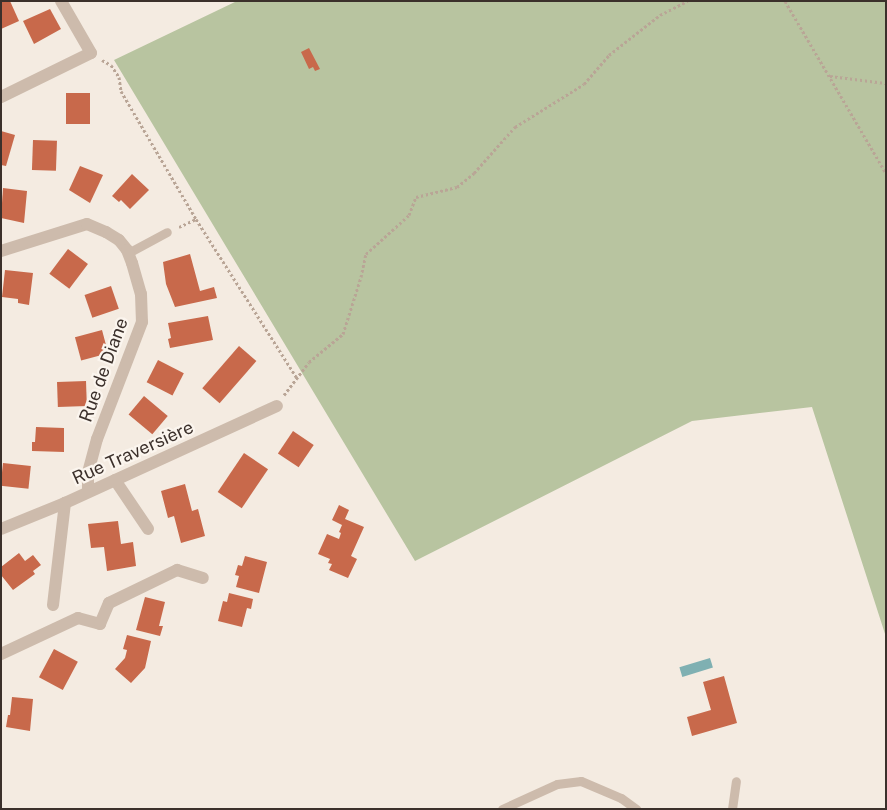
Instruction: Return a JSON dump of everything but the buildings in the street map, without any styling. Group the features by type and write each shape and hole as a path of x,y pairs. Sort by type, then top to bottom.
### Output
{"street":[{"path":"1,97 91,53 62,1"},
{"name":"Rue de Diane","path":"1,251 87,224 119,240 128,253 141,294 142,322 97,439 88,472 88,491"},
{"name":"Rue Traversière","path":"1,529 65,503 277,406"},
{"path":"115,480 148,529"},
{"path":"53,605 65,503"},
{"path":"1,654 78,618 100,624 109,603 177,570 203,578"}],"lane":[{"path":"128,253 167,232"},
{"path":"732,809 736,780"},
{"path":"502,809 557,784 581,781 621,798 636,809"}],"path":[{"path":"288,389 309,362 343,334 362,277 366,254 409,215 416,197 456,187 474,173 515,126 584,84 609,55 660,15 688,1"},
{"path":"785,1 886,173"},
{"path":"91,53 110,65 119,78 121,91 196,219 297,378"},
{"path":"830,76 886,82"},
{"path":"167,232 196,219"}],"green space":[{"path":"237,1 886,1 886,637 812,407 692,421 415,561 114,60"}],"water":[{"path":"710,658 713,668 682,677 679,667"}]}
